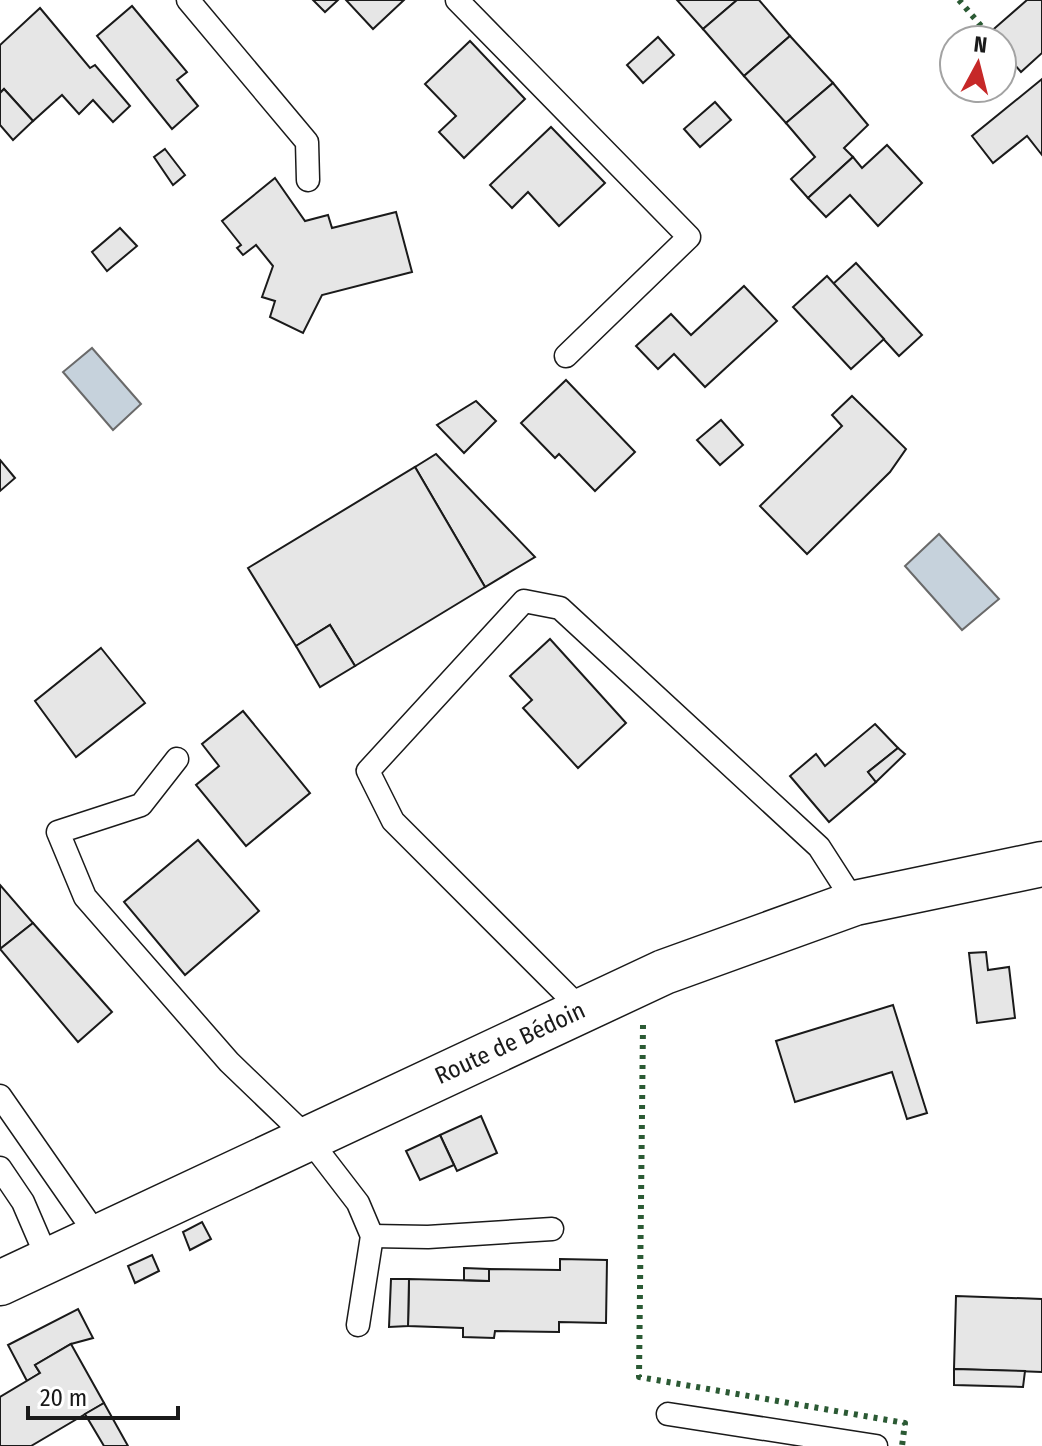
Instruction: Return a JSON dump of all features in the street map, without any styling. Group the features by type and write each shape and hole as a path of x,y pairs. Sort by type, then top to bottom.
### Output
{"main road":[{"name":"Route de Bédoin","path":"0,1283 664,972 855,903 1042,864"}],"lane":[{"path":"188,0 307,142 308,180"},
{"path":"457,0 689,237 566,356"},
{"path":"582,1010 393,821 368,771 524,601 560,608 819,847 855,903"},
{"path":"177,759 141,805 58,832 85,897 229,1062 308,1138 358,1203 372,1236 358,1325"},
{"path":"0,1096 98,1237"},
{"path":"0,1168 23,1202 48,1260"},
{"path":"372,1236 428,1237 552,1229"},
{"path":"668,1414 876,1446"}],"shaded area":[{"path":"92,348 141,404 113,430 63,372"},
{"path":"939,534 999,599 962,630 905,566"}],"building":[{"path":"313,0 338,0 325,12"},
{"path":"346,0 404,0 373,29"},
{"path":"677,0 737,0 703,29"},
{"path":"737,0 759,0 790,36 744,76 703,29"},
{"path":"1027,0 1042,0 1042,53 1021,72 1018,69 1018,24 999,24"},
{"path":"132,6 187,72 177,80 198,106 172,129 97,36"},
{"path":"40,8 90,68 95,65 130,106 113,122 93,100 79,114 62,95 33,121 4,89 0,93 0,45"},
{"path":"790,36 833,83 786,123 744,76"},
{"path":"658,37 674,55 643,83 627,65"},
{"path":"470,41 525,99 464,158 439,132 456,116 425,84"},
{"path":"1042,79 1042,155 1027,136 993,163 972,136 1011,104 1018,104 1018,99"},
{"path":"833,83 868,125 844,148 853,157 808,198 791,179 815,157 786,123"},
{"path":"4,89 33,121 13,140 0,125 0,93"},
{"path":"715,102 731,120 700,147 684,129"},
{"path":"551,127 605,183 559,226 528,192 512,208 490,185"},
{"path":"887,145 922,183 878,226 850,195 826,217 808,198 853,157 862,168"},
{"path":"165,149 185,175 173,185 154,157"},
{"path":"275,178 305,221 328,215 332,228 396,212 412,272 322,295 303,333 270,317 275,301 262,297 273,266 256,245 243,255 237,248 241,245 222,221"},
{"path":"120,228 137,246 107,271 92,252"},
{"path":"856,263 922,335 899,356 833,284"},
{"path":"827,276 884,339 851,369 793,307"},
{"path":"744,286 777,321 705,387 674,354 658,369 636,346 671,314 691,335"},
{"path":"566,380 635,452 595,491 559,454 555,458 521,423"},
{"path":"852,396 906,449 890,472 807,554 760,506 842,426 832,415"},
{"path":"476,401 496,421 464,453 437,425"},
{"path":"721,420 743,445 720,465 697,440"},
{"path":"436,454 535,557 485,587 415,467"},
{"path":"0,460 15,478 0,491"},
{"path":"415,467 485,587 355,666 330,625 296,646 248,568"},
{"path":"330,625 355,666 320,687 296,646"},
{"path":"550,639 626,723 578,768 523,708 532,700 510,676"},
{"path":"101,648 145,703 76,757 35,701"},
{"path":"243,711 310,793 246,846 196,785 219,766 202,744"},
{"path":"875,724 898,748 868,772 876,782 829,822 790,776 816,754 825,766"},
{"path":"898,748 905,754 876,782 868,772"},
{"path":"198,840 259,911 185,975 124,902"},
{"path":"0,885 33,923 0,949"},
{"path":"33,923 112,1012 78,1042 0,949"},
{"path":"986,952 988,970 1009,967 1015,1018 977,1023 969,953"},
{"path":"893,1005 927,1113 907,1119 892,1072 795,1102 776,1041"},
{"path":"481,1116 497,1153 457,1171 440,1135"},
{"path":"440,1135 454,1165 420,1180 406,1151"},
{"path":"202,1222 211,1239 190,1250 183,1232"},
{"path":"152,1255 159,1271 135,1283 128,1266"},
{"path":"560,1259 607,1260 606,1323 559,1322 559,1332 495,1331 494,1338 463,1337 463,1328 408,1326 409,1279 489,1281 489,1269 560,1270"},
{"path":"464,1268 489,1269 489,1281 464,1280"},
{"path":"391,1279 409,1279 408,1326 389,1327"},
{"path":"956,1296 1042,1299 1042,1372 954,1369"},
{"path":"78,1309 93,1338 71,1344 35,1365 40,1373 27,1381 8,1345"},
{"path":"71,1344 104,1403 31,1446 0,1446 0,1397 40,1373 35,1365"},
{"path":"954,1369 1025,1371 1023,1387 954,1385"},
{"path":"104,1403 128,1446 104,1446 85,1414"}],"hedge":[{"path":"959,0 979,24"},
{"path":"643,1025 639,1377 905,1423 902,1446"}]}
